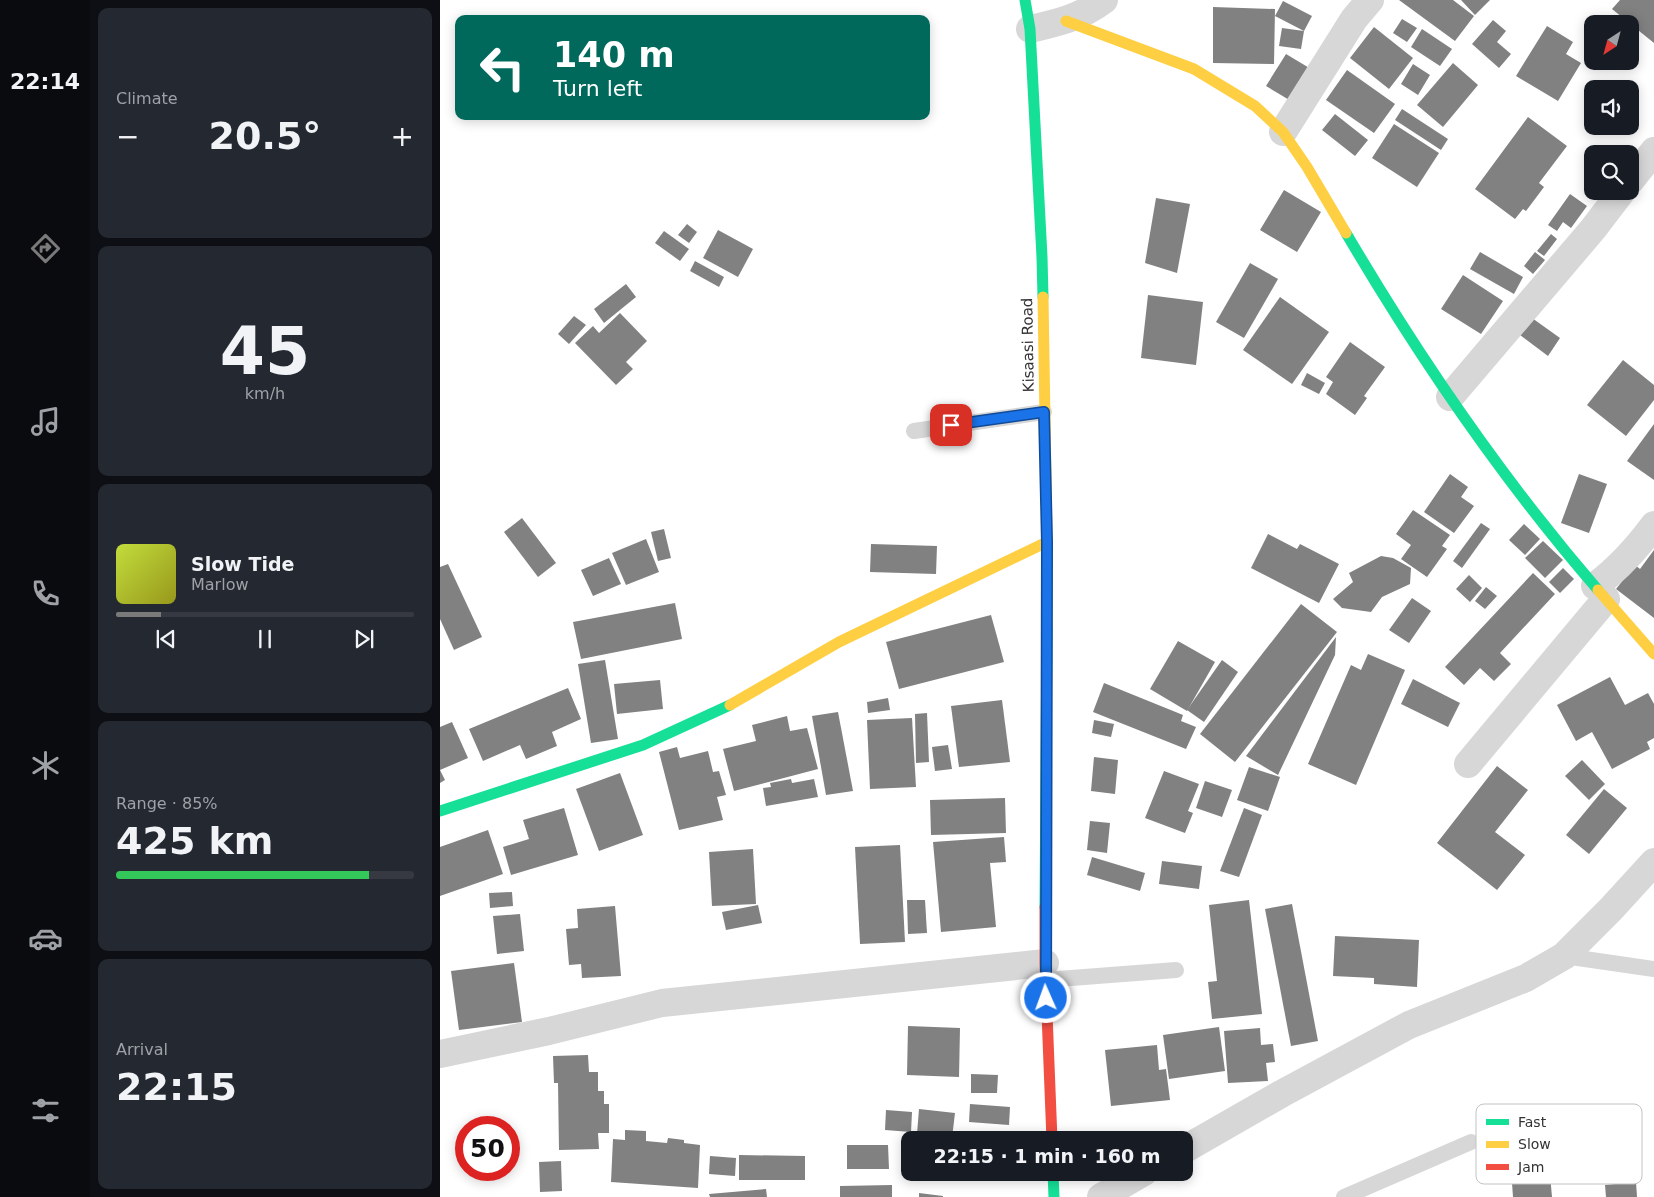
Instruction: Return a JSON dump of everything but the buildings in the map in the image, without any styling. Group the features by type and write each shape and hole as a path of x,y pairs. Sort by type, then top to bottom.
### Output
{"street":[{"name":"Kisaasi Road","path":"1025,0 1030,29 1042,257 1047,542 1045,972 1052,1131"},
{"path":"1030,29 1066,21 1104,0"},
{"path":"1283,132 1354,19 1370,0"},
{"path":"1066,21 1194,69 1229,88 1255,106 1283,132 1307,167 1374,281 1450,397 1522,495 1600,592 1654,654"},
{"path":"1639,170 1654,151"},
{"path":"1450,397 1587,236 1615,200"},
{"path":"1468,764 1600,592 1608,576 1625,560 1654,525"},
{"path":"440,811 643,746 724,708 838,642 1047,542"},
{"path":"1193,1144 1409,1025 1526,978 1564,956 1654,862"},
{"path":"440,1054 549,1031 662,1003 1045,972"},
{"path":"1053,1181 1054,1197"},
{"path":"1101,1197 1129,1181"}],"lane":[{"path":"914,430 1044,412"},
{"path":"1564,956 1654,969"},
{"path":"1045,972 1176,970"},
{"path":"1344,1197 1471,1142"}],"traffic: fast":[{"path":"1025,0 1030,29 1043,297"},
{"path":"1346,233 1403,326 1464,418 1529,506 1598,590"},
{"path":"1045,907 1047,627"},
{"path":"440,811 643,745 730,705"},
{"path":"1053,1181 1054,1197"}],"traffic: slow":[{"path":"1066,21 1194,69 1255,106 1283,132 1307,167 1346,233"},
{"path":"1043,297 1047,627"},
{"path":"730,705 839,642 1047,542"},
{"path":"1598,590 1654,654"}],"traffic: jam":[{"path":"1045,907 1045,963 1052,1131"}],"route":[{"path":"951,425 1044,412 1047,542 1046,998"}]}
